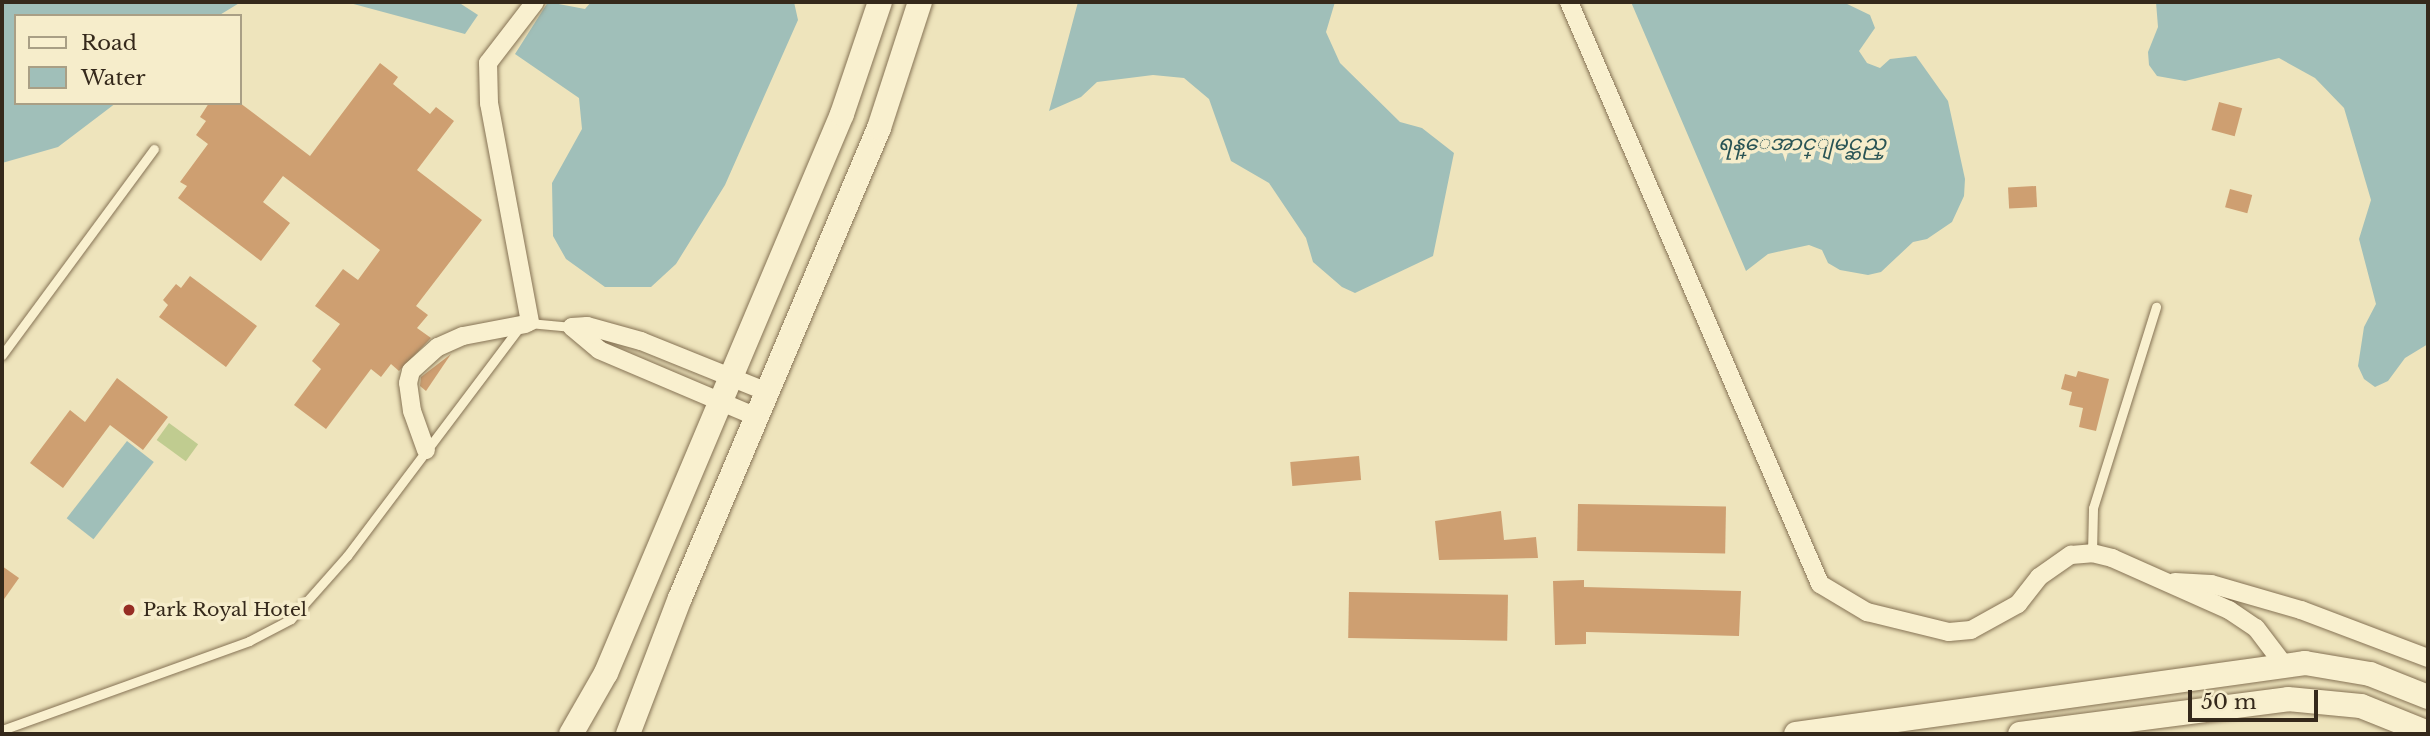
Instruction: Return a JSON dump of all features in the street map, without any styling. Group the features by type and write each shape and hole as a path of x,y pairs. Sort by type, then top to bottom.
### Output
{"street":[{"path":"571,734 606,673 842,114 880,2"},
{"path":"628,734 647,679 879,128 920,2"},
{"path":"1569,2 1820,584 1867,612 1949,632 1971,630 2018,604 2039,578 2071,555 2092,553 2163,581 2256,628 2286,666"},
{"path":"426,450 412,411 408,383 411,371 430,352 463,336 528,323 489,103 488,63 526,5"},
{"path":"572,327 607,330 767,392"},
{"path":"572,327 599,350 757,417"},
{"path":"2163,581 2211,584 2288,606 2428,658"},
{"path":"1796,734 2305,663 2370,674 2428,697"},
{"path":"2020,734 2288,699 2361,706 2428,733"}],"lane":[{"path":"2,355 154,149"},
{"path":"2092,553 2093,508 2156,307"},
{"path":"2,730 13,730 249,641 291,619 347,556 512,333 528,323 572,327"}],"green space":[{"path":"169,423 198,444 186,461 157,440"}],"water":[{"path":"2,2 241,2 221,14 14,14 14,105 113,105 58,147 2,163"},
{"path":"346,2 458,2 478,15 465,34"},
{"path":"548,2 585,9 591,2 794,2 798,20 725,185 676,264 651,287 605,287 566,259 553,236 552,183 582,129 579,98 515,54"},
{"path":"1078,2 1335,2 1326,32 1340,63 1400,122 1422,128 1454,153 1433,256 1355,293 1342,287 1313,262 1306,238 1269,183 1231,161 1209,99 1184,78 1153,75 1097,82 1081,97 1049,111"},
{"name":"ရန္ေအာင္ျမင္ဆည္","path":"1631,2 1843,2 1870,15 1875,28 1859,51 1867,63 1880,68 1890,59 1916,56 1948,101 1965,179 1964,196 1952,222 1927,239 1913,242 1881,272 1868,275 1840,270 1828,263 1822,250 1809,245 1768,254 1746,271"},
{"path":"2156,2 2428,2 2428,344 2405,358 2388,381 2375,387 2364,379 2358,366 2364,327 2376,304 2359,239 2371,200 2344,108 2315,78 2279,58 2185,81 2157,76 2149,65 2148,52 2158,27"},
{"path":"127,441 154,462 93,539 67,518"}],"building":[{"path":"380,63 398,77 393,84 430,114 436,107 454,121 417,170 482,220 416,306 428,315 417,328 431,338 399,371 391,364 381,377 371,369 326,429 294,405 321,369 312,361 340,324 315,306 343,269 358,280 380,250 283,176 263,202 290,223 261,261 178,198 187,186 180,182 208,144 196,135 206,121 200,117 208,105 242,105 310,156"},
{"path":"2219,102 2242,108 2235,136 2211,130"},
{"path":"2036,186 2037,207 2009,208 2008,187"},
{"path":"2230,189 2252,195 2247,213 2225,207"},
{"path":"190,276 257,326 226,367 159,317 168,305 163,300 176,284 181,288"},
{"path":"451,354 426,391 420,386 421,377"},
{"path":"2078,371 2109,379 2096,431 2079,427 2083,408 2069,405 2072,392 2061,389 2065,374 2076,377"},
{"path":"117,378 168,417 143,450 110,425 63,488 30,463 70,410 85,422"},
{"path":"1359,456 1361,480 1292,486 1290,462"},
{"path":"1578,504 1726,507 1725,554 1577,551"},
{"path":"1501,511 1504,540 1536,537 1538,558 1439,560 1435,521"},
{"path":"2,566 19,578 2,602"},
{"path":"1584,580 1584,587 1741,591 1739,636 1586,632 1586,644 1555,645 1553,581"},
{"path":"1349,592 1508,595 1507,641 1348,638"}],"place":[{"name":"Park Royal Hotel","path":"129,610"}]}
